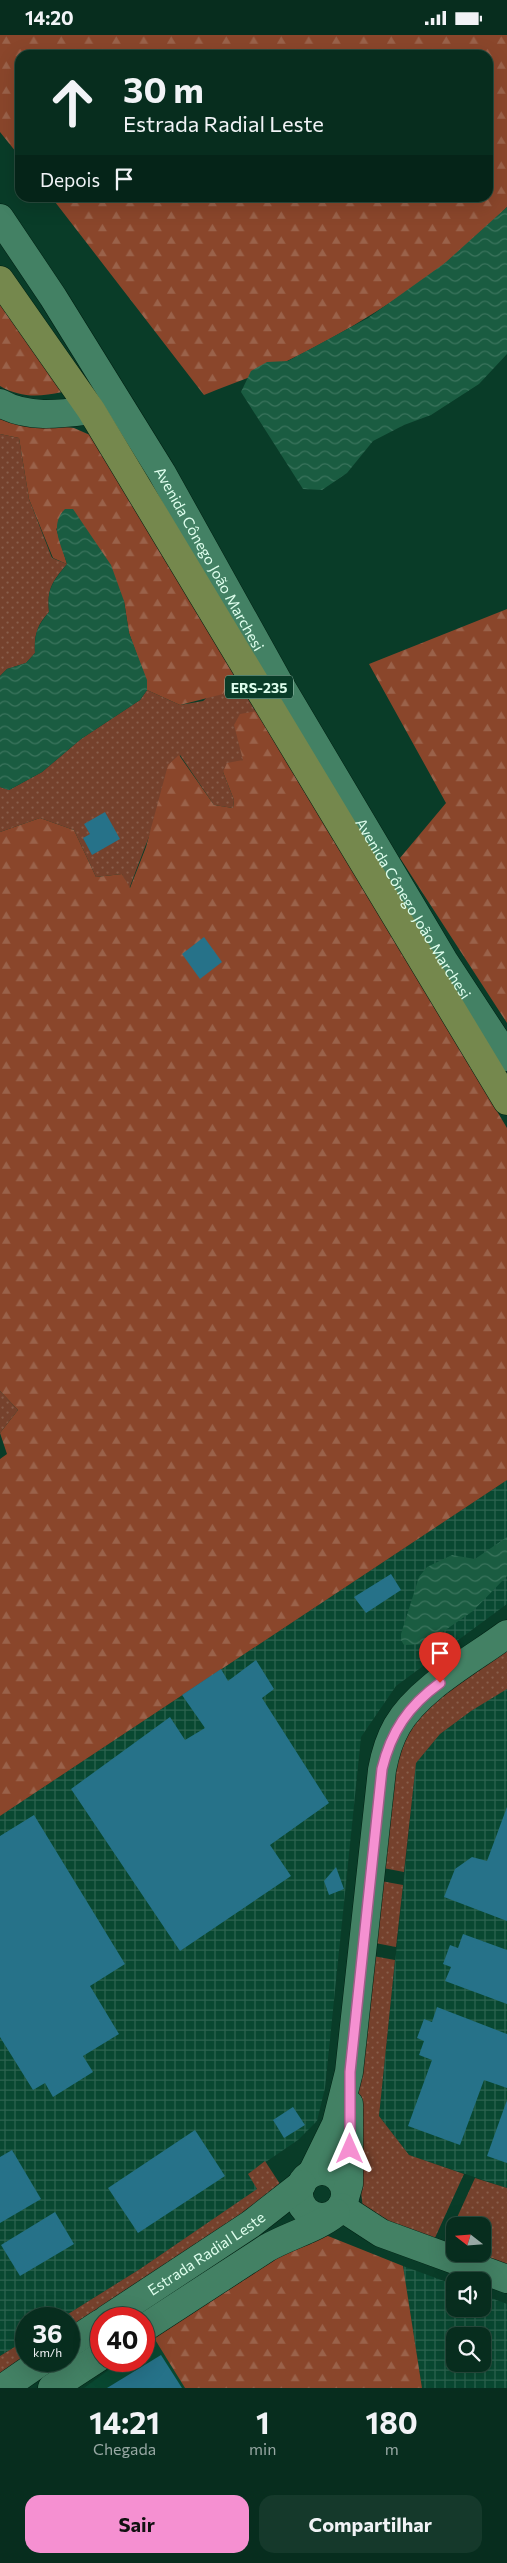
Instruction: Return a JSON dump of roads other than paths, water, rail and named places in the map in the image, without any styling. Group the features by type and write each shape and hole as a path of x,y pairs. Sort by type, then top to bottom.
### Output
{"main road":[{"name":"ERS-235","path":"0,280 30,319 91,410 507,1101"}],"street":[{"name":"Avenida Cônego João Marchesi","path":"0,218 53,297 157,465 279,683 444,961 507,1057"},
{"path":"0,403 28,413 60,414 91,410"},
{"name":"Estrada Radial Leste","path":"125,2307 251,2224 307,2179 336,2124 350,2072 382,1769 388,1746 397,1726 409,1709 426,1693 507,1634"},
{"path":"340,2207 344,2186 340,2179 327,2171 307,2179 300,2199 308,2211 322,2217 340,2207 349,2184 350,2072"},
{"path":"340,2207 373,2229 507,2279"},
{"name":"Estrada Radial Leste","path":"155,2321 267,2248 283,2239 318,2225 340,2207"},
{"path":"52,2388 90,2363"},
{"path":"3,2388 26,2372"}],"water":[{"path":"507,207 507,354 479,384 431,415 404,425 373,441 347,473 322,490 303,489 241,392 251,371 267,362 288,361 368,318 445,263"},
{"path":"65,509 73,509 111,565 124,601 129,633 147,680 147,690 140,700 81,739 42,772 9,790 0,787 0,676 7,669 26,663 35,653 37,631 49,612 50,591 67,564 57,528 60,515"},
{"path":"507,1537 507,1576 473,1611 425,1644 404,1645 401,1640 401,1634 419,1577 427,1567 452,1555 475,1559"}]}
